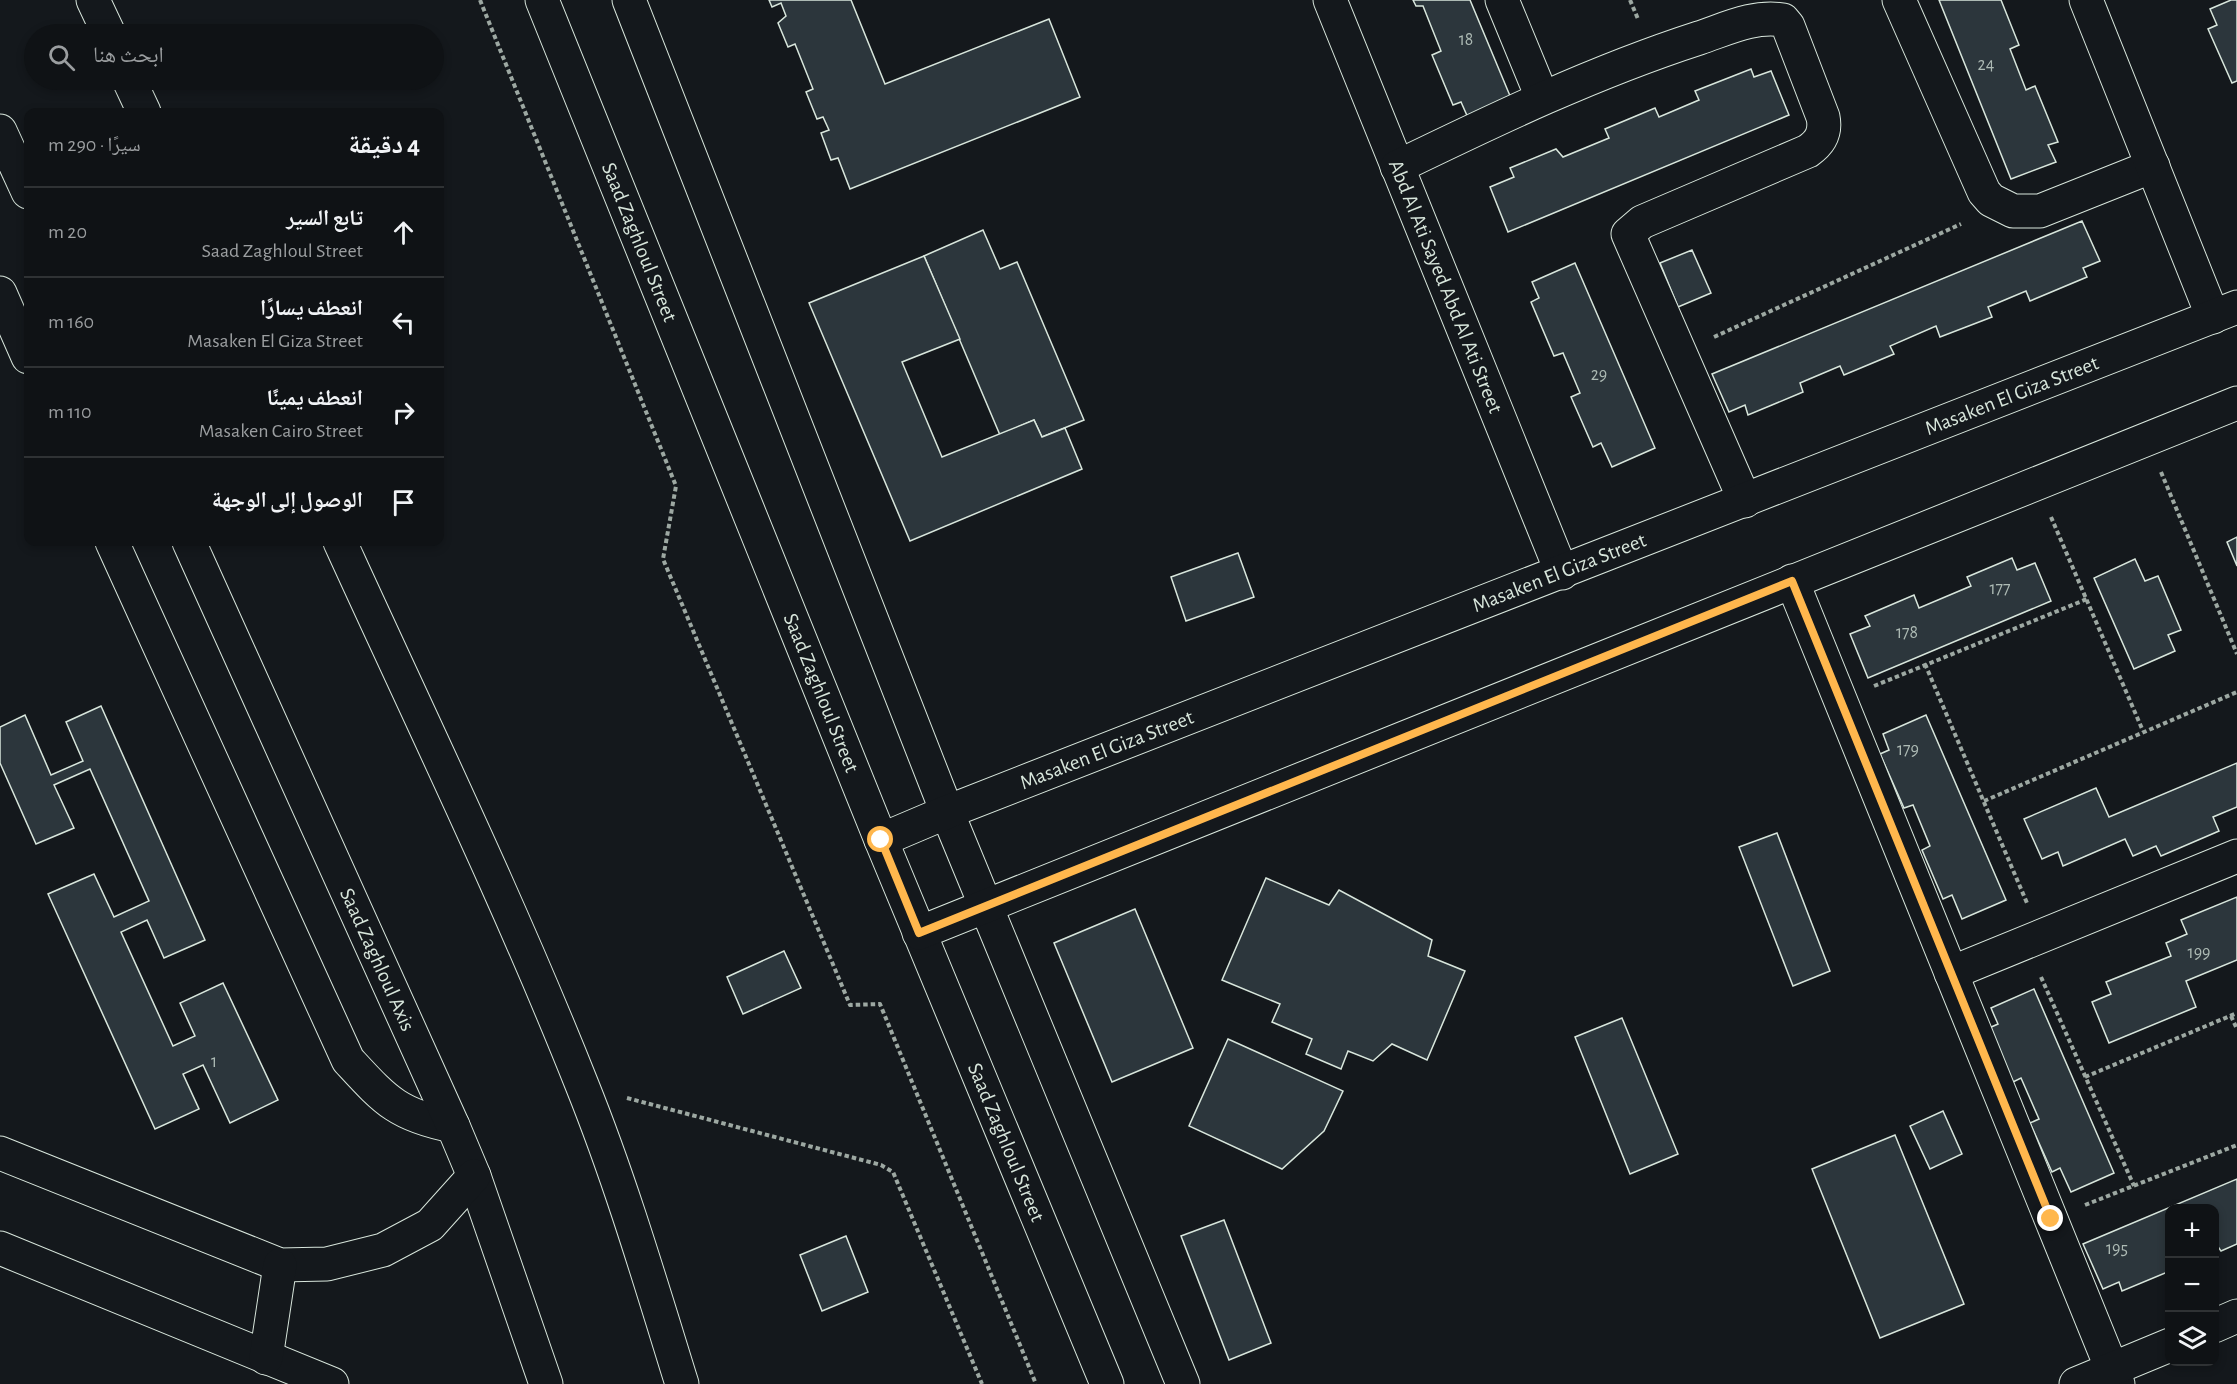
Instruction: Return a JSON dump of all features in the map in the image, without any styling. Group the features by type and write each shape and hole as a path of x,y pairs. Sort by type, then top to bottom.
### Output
{"street":[{"path":"93,0 104,24"},
{"name":"Saad Zaghloul Street","path":"542,0 881,840 1107,1384"},
{"path":"629,0 947,812 1183,1384"},
{"name":"Abd Al Ati Sayed Abd Al Ati Street","path":"1330,0 1562,573"},
{"path":"1502,0 1542,97"},
{"path":"1899,0 1984,192 2001,206 2013,211 2040,211 2153,166"},
{"path":"2086,0 2153,166 2225,312"},
{"path":"1398,167 1542,97 1652,53 1757,19 1783,20 1788,26 1823,117 1825,125 1820,141 1808,151 1642,222 1628,234 1678,354 1745,501"},
{"path":"134,90 142,108"},
{"path":"0,131 24,183"},
{"path":"0,293 24,348"},
{"name":"Masaken El Giza Street","path":"881,840 947,812 2225,312"},
{"path":"919,933 2237,404"},
{"path":"114,546 348,1060 384,1099 421,1119 453,1126"},
{"name":"Saad Zaghloul Axis","path":"191,546 453,1126 474,1176 546,1384"},
{"path":"342,546 530,958 583,1087 639,1246 682,1384"},
{"path":"1792,581 2116,1377"},
{"path":"1952,973 2237,856"},
{"path":"0,1153 280,1265 327,1264 383,1250 430,1225 474,1176"},
{"path":"0,1248 332,1384"},
{"path":"266,1358 280,1265"},
{"path":"2219,1324 2237,1316"},
{"path":"2076,1384 2116,1377 2165,1347"}],"path":[{"path":"480,0 676,486 663,559 850,1005 880,1004 1036,1384"},
{"path":"1678,354 2001,206"},
{"path":"2149,441 2237,654"},
{"path":"2037,485 2143,731"},
{"path":"1841,701 1925,664 2087,599"},
{"path":"1925,664 1984,801 2085,1077 2134,1186"},
{"path":"1984,801 2237,692"},
{"path":"2085,1077 2237,1014"},
{"path":"2231,1016 2237,1029"},
{"path":"583,1087 881,1165 893,1172 982,1384"},
{"path":"2051,1219 2237,1145"}],"building":[{"path":"769,0 851,0 885,84 1049,19 1080,97 850,189 838,158 831,160 821,133 829,130 823,117 817,119 806,92 813,89 795,44 788,47 778,23 786,16 781,3 772,7"},
{"path":"1413,0 1470,0 1513,103 1469,120 1461,102 1453,105 1432,55 1441,51 1423,6 1416,6"},
{"path":"1939,0 2001,0 2019,45 2010,49 2026,90 2035,86 2058,142 2048,145 2056,162 2011,179"},
{"path":"2231,0 2237,0 2237,81 2232,83 2208,29 2217,25 2210,9"},
{"path":"1751,69 1754,77 1771,71 1789,115 1508,232 1490,187 1514,177 1510,168 1556,149 1563,157 1609,138 1605,129 1655,108 1659,117 1699,100 1695,91"},
{"path":"2082,221 2100,261 2083,268 2087,277 2030,301 2026,291 1988,307 1992,317 1940,337 1936,326 1890,346 1894,354 1844,375 1840,366 1800,383 1803,392 1748,415 1745,405 1729,412 1712,374"},
{"path":"983,230 1000,269 1017,262 1084,420 1042,437 1034,420 1000,435 924,256"},
{"path":"1692,250 1711,293 1678,307 1660,263"},
{"path":"924,256 960,339 902,362 942,457 1034,420 1042,437 1065,428 1082,469 910,541 809,303"},
{"path":"1575,263 1655,448 1612,467 1601,443 1593,447 1571,397 1580,393 1563,353 1554,356 1531,302 1539,298 1532,282"},
{"path":"2237,537 2237,566 2227,542"},
{"path":"1238,553 1254,597 1186,621 1171,577"},
{"path":"2012,558 2017,570 2035,563 2051,601 1868,678 1850,634 1870,626 1865,616 1914,595 1919,608 1971,586 1967,577"},
{"path":"2135,559 2145,581 2158,576 2181,630 2168,635 2175,651 2134,669 2094,578"},
{"path":"101,706 205,940 164,958 147,920 121,932 173,1046 195,1036 180,1003 223,983 278,1100 230,1123 203,1065 183,1074 199,1109 155,1129 48,894 94,874 114,917 149,901 90,769 54,785 74,828 36,844 0,763 0,727 25,715 51,775 83,761 66,722"},
{"path":"1926,715 2006,900 1962,919 1952,895 1943,899 1922,850 1930,846 1913,805 1904,808 1880,754 1889,750 1883,734"},
{"path":"2237,763 2237,807 2213,817 2219,831 2161,856 2156,846 2133,856 2125,839 2063,866 2058,852 2042,859 2024,819 2096,788 2109,817"},
{"path":"1777,833 1830,971 1793,986 1739,847"},
{"path":"1266,878 1329,905 1339,890 1432,940 1428,956 1465,971 1427,1060 1392,1044 1373,1061 1348,1051 1341,1069 1306,1054 1312,1039 1272,1022 1280,1004 1222,980"},
{"path":"2237,897 2237,960 2186,981 2196,1007 2109,1043 2092,1002 2111,994 2106,982 2171,956 2166,943 2187,934 2181,920"},
{"path":"1135,909 1193,1048 1112,1082 1054,943"},
{"path":"784,951 801,988 743,1014 727,977"},
{"path":"2034,989 2114,1173 2071,1192 2060,1168 2052,1172 2030,1123 2039,1119 2021,1078 2013,1082 1989,1028 1998,1024 1991,1008"},
{"path":"1622,1018 1678,1154 1630,1174 1575,1037"},
{"path":"1228,1039 1343,1091 1324,1131 1282,1169 1189,1126"},
{"path":"1943,1111 1962,1154 1930,1169 1910,1126"},
{"path":"1895,1135 1964,1304 1880,1338 1812,1169"},
{"path":"2237,1179 2237,1244 2221,1251 2219,1248 2219,1204 2178,1204"},
{"path":"2165,1209 2165,1273 2122,1291 2119,1282 2103,1289 2083,1244"},
{"path":"1224,1220 1271,1343 1229,1360 1181,1236"},
{"path":"846,1236 868,1292 822,1311 800,1255"}],"route":[{"path":"881,840 919,933 1792,581 2051,1219"}]}
